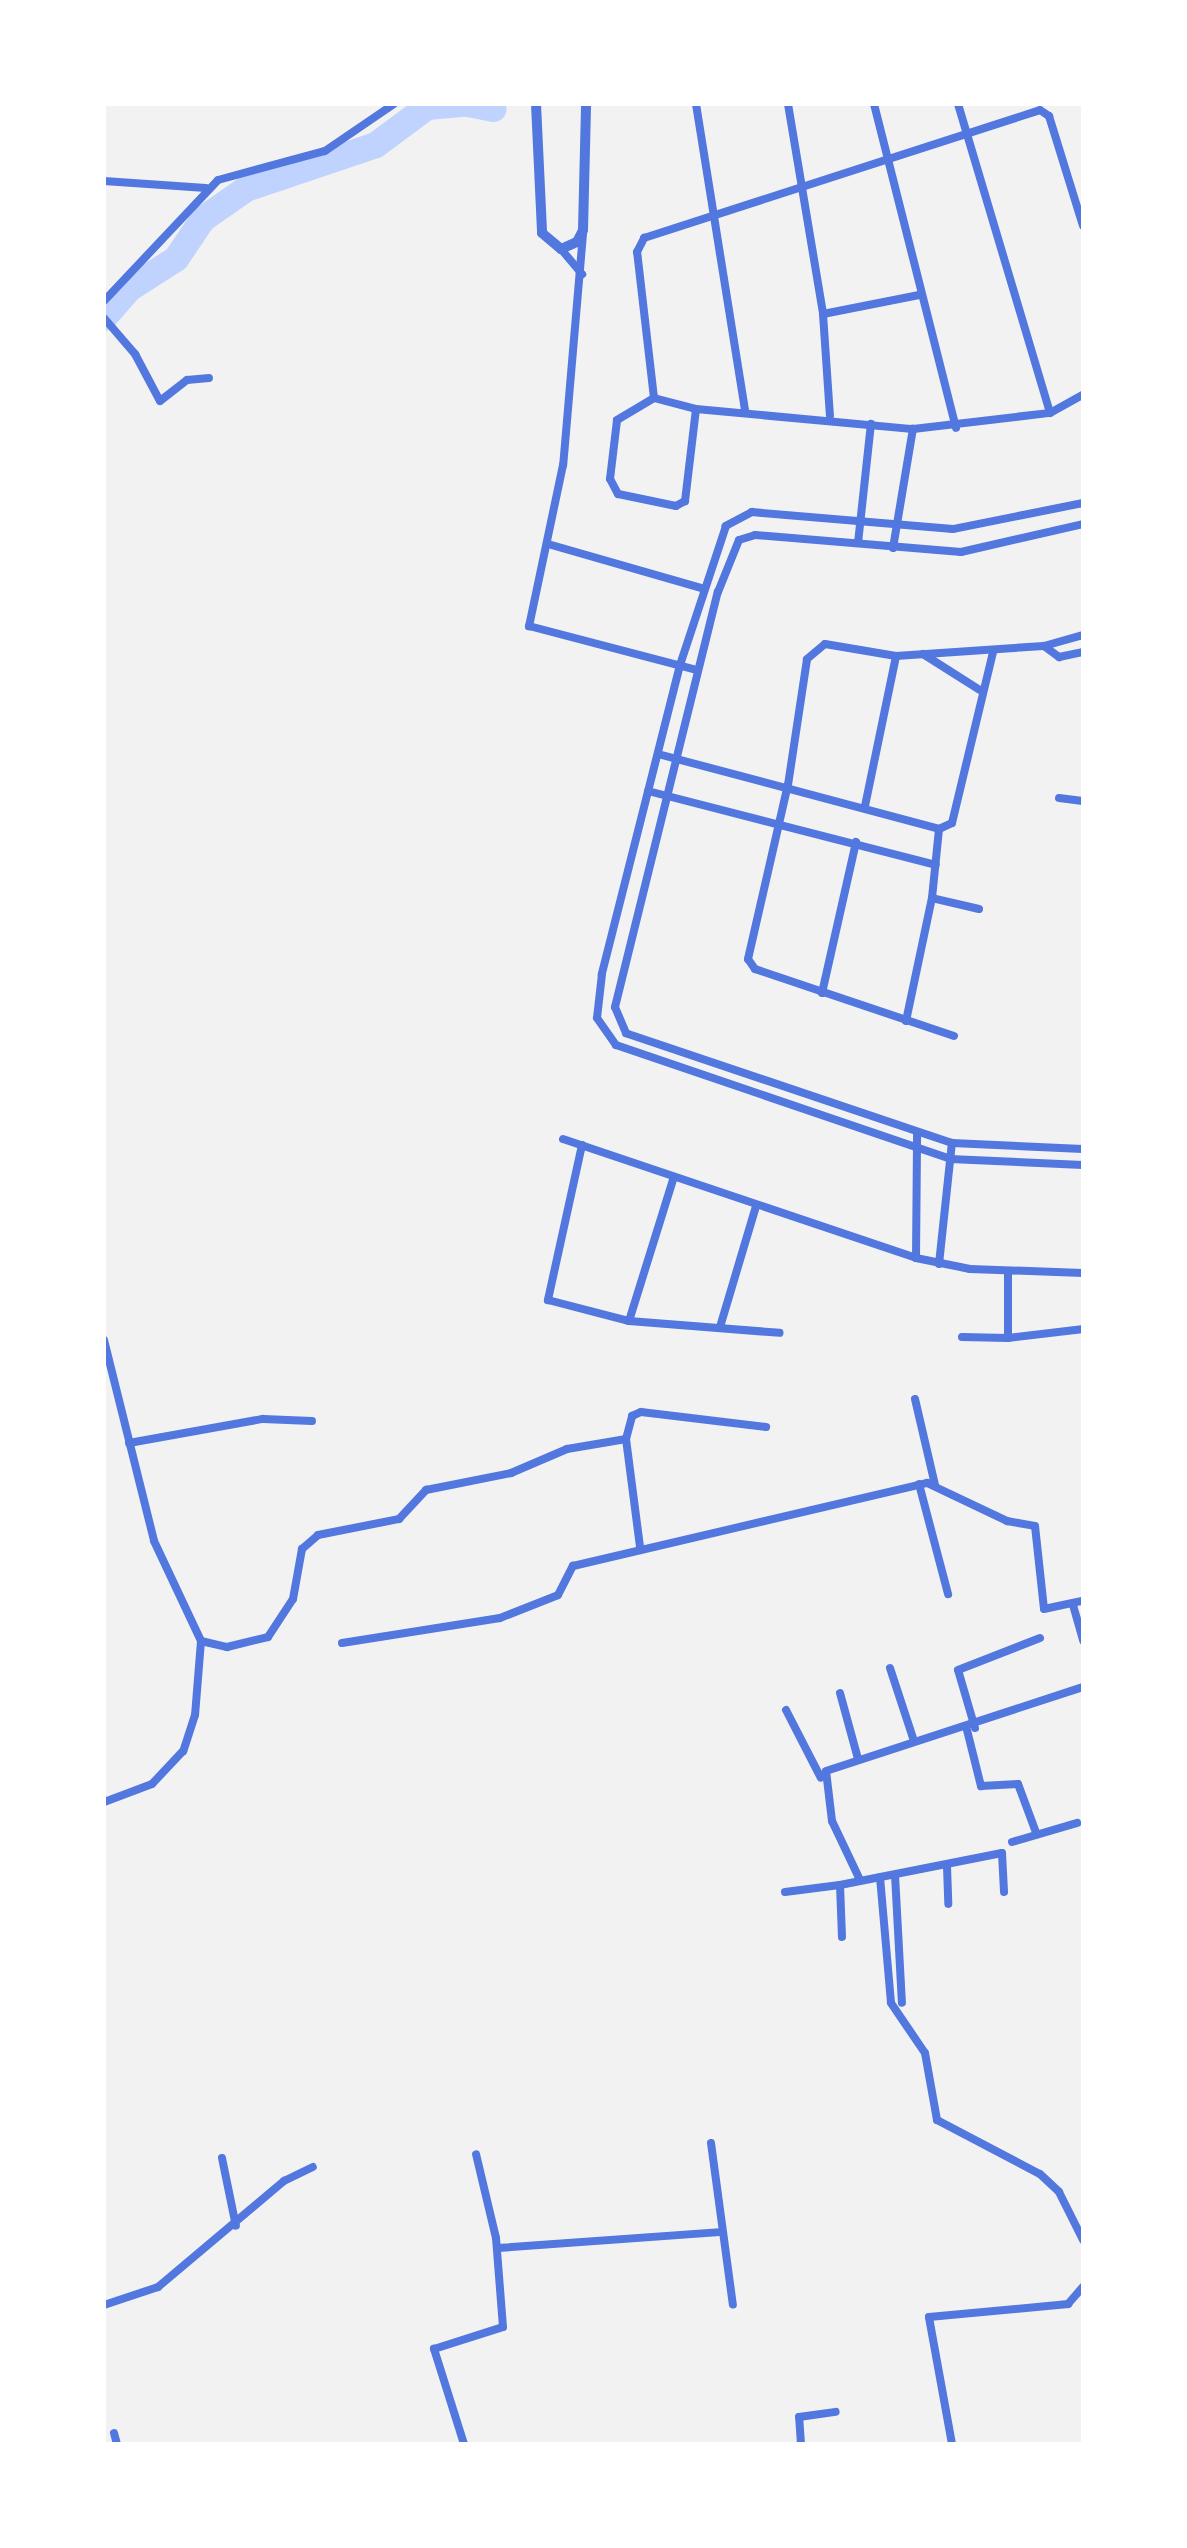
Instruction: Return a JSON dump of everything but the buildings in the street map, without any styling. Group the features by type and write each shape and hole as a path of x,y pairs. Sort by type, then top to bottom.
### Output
{"street":[{"path":"104,301 206,188 253,165 325,151 394,104"},
{"path":"536,104 541,229 582,275"},
{"path":"586,104 582,275 548,544 529,626 697,670"},
{"path":"696,104 719,216 745,409"},
{"path":"788,104 798,192 823,314 830,416"},
{"path":"874,104 919,295 956,428"},
{"path":"958,104 1050,413"},
{"path":"654,398 640,241 1046,113 1083,226"},
{"path":"104,181 206,188"},
{"path":"561,249 583,230"},
{"path":"823,314 919,295"},
{"path":"107,321 160,401 190,379 209,378"},
{"path":"696,409 685,501 623,496 610,479 617,420 654,398 696,409 745,409 830,416 913,429 956,428 1050,413 1083,395"},
{"path":"858,543 871,424"},
{"path":"893,548 913,429"},
{"path":"1083,503 991,526 744,514 721,533 701,588 680,665 602,974 597,1018 603,1033 616,1045 950,1159 1083,1165"},
{"path":"1083,524 961,552 755,535 739,540 697,670 615,1007 619,1025 917,1133 952,1143 1083,1149"},
{"path":"548,544 701,588"},
{"path":"954,1036 755,969 748,959 780,824 813,650 836,644 896,656 993,652 1044,646 1083,635"},
{"path":"1044,646 1059,657 1083,652"},
{"path":"658,754 788,785 939,829 952,823 980,690 993,652"},
{"path":"922,653 980,690"},
{"path":"865,806 896,656"},
{"path":"648,791 936,865"},
{"path":"1059,798 1083,801"},
{"path":"906,1021 932,898 939,829"},
{"path":"822,993 856,842"},
{"path":"932,898 979,909"},
{"path":"916,1258 917,1133"},
{"path":"563,1139 673,1180 939,1264 1008,1271 1083,1273"},
{"path":"939,1264 952,1143"},
{"path":"582,1145 545,1296 629,1321 780,1333"},
{"path":"629,1321 673,1180"},
{"path":"720,1327 756,1206"},
{"path":"1008,1271 1008,1338"},
{"path":"962,1337 1008,1338 1083,1329"},
{"path":"104,1340 154,1541 201,1641 195,1715 183,1751 152,1784 104,1802"},
{"path":"915,1399 935,1485"},
{"path":"640,1547 626,1439 632,1416 641,1412 766,1427"},
{"path":"129,1443 263,1419 312,1421"},
{"path":"201,1641 227,1647 268,1637 293,1599 302,1549 318,1535 399,1519 426,1490 511,1473 550,1452 626,1439"},
{"path":"919,1484 948,1594"},
{"path":"342,1643 500,1618 558,1595 567,1569 640,1547 919,1484 935,1485 1007,1521 1035,1526 1044,1609 1083,1601"},
{"path":"1073,1605 1083,1641"},
{"path":"1037,1835 1018,1784 981,1786 958,1670 1040,1638"},
{"path":"890,1668 914,1741"},
{"path":"821,1778 858,1759 914,1741 971,1729 1083,1687"},
{"path":"840,1693 858,1759"},
{"path":"786,1710 821,1778 832,1821 860,1880"},
{"path":"1012,1842 1077,1823"},
{"path":"785,1892 947,1866 1002,1853 1004,1892"},
{"path":"947,1866 948,1904"},
{"path":"895,1875 902,2003"},
{"path":"880,1877 891,2003 925,2053 937,2120 1040,2174 1059,2192 1083,2240"},
{"path":"840,1885 842,1937"},
{"path":"711,2143 719,2232 733,2305"},
{"path":"464,2444 434,2352 446,2341 502,2330 498,2248 476,2154"},
{"path":"222,2158 236,2226"},
{"path":"104,2305 158,2287 236,2226 284,2181 313,2167"},
{"path":"498,2248 719,2232"},
{"path":"952,2444 929,2317 1068,2304 1083,2287"},
{"path":"801,2444 799,2417 836,2412"},
{"path":"114,2433 117,2444"}],"waterway":[{"path":"104,318 129,289 176,259 203,219 246,189 376,145 427,107 461,104"},
{"path":"468,104 494,109"}]}
